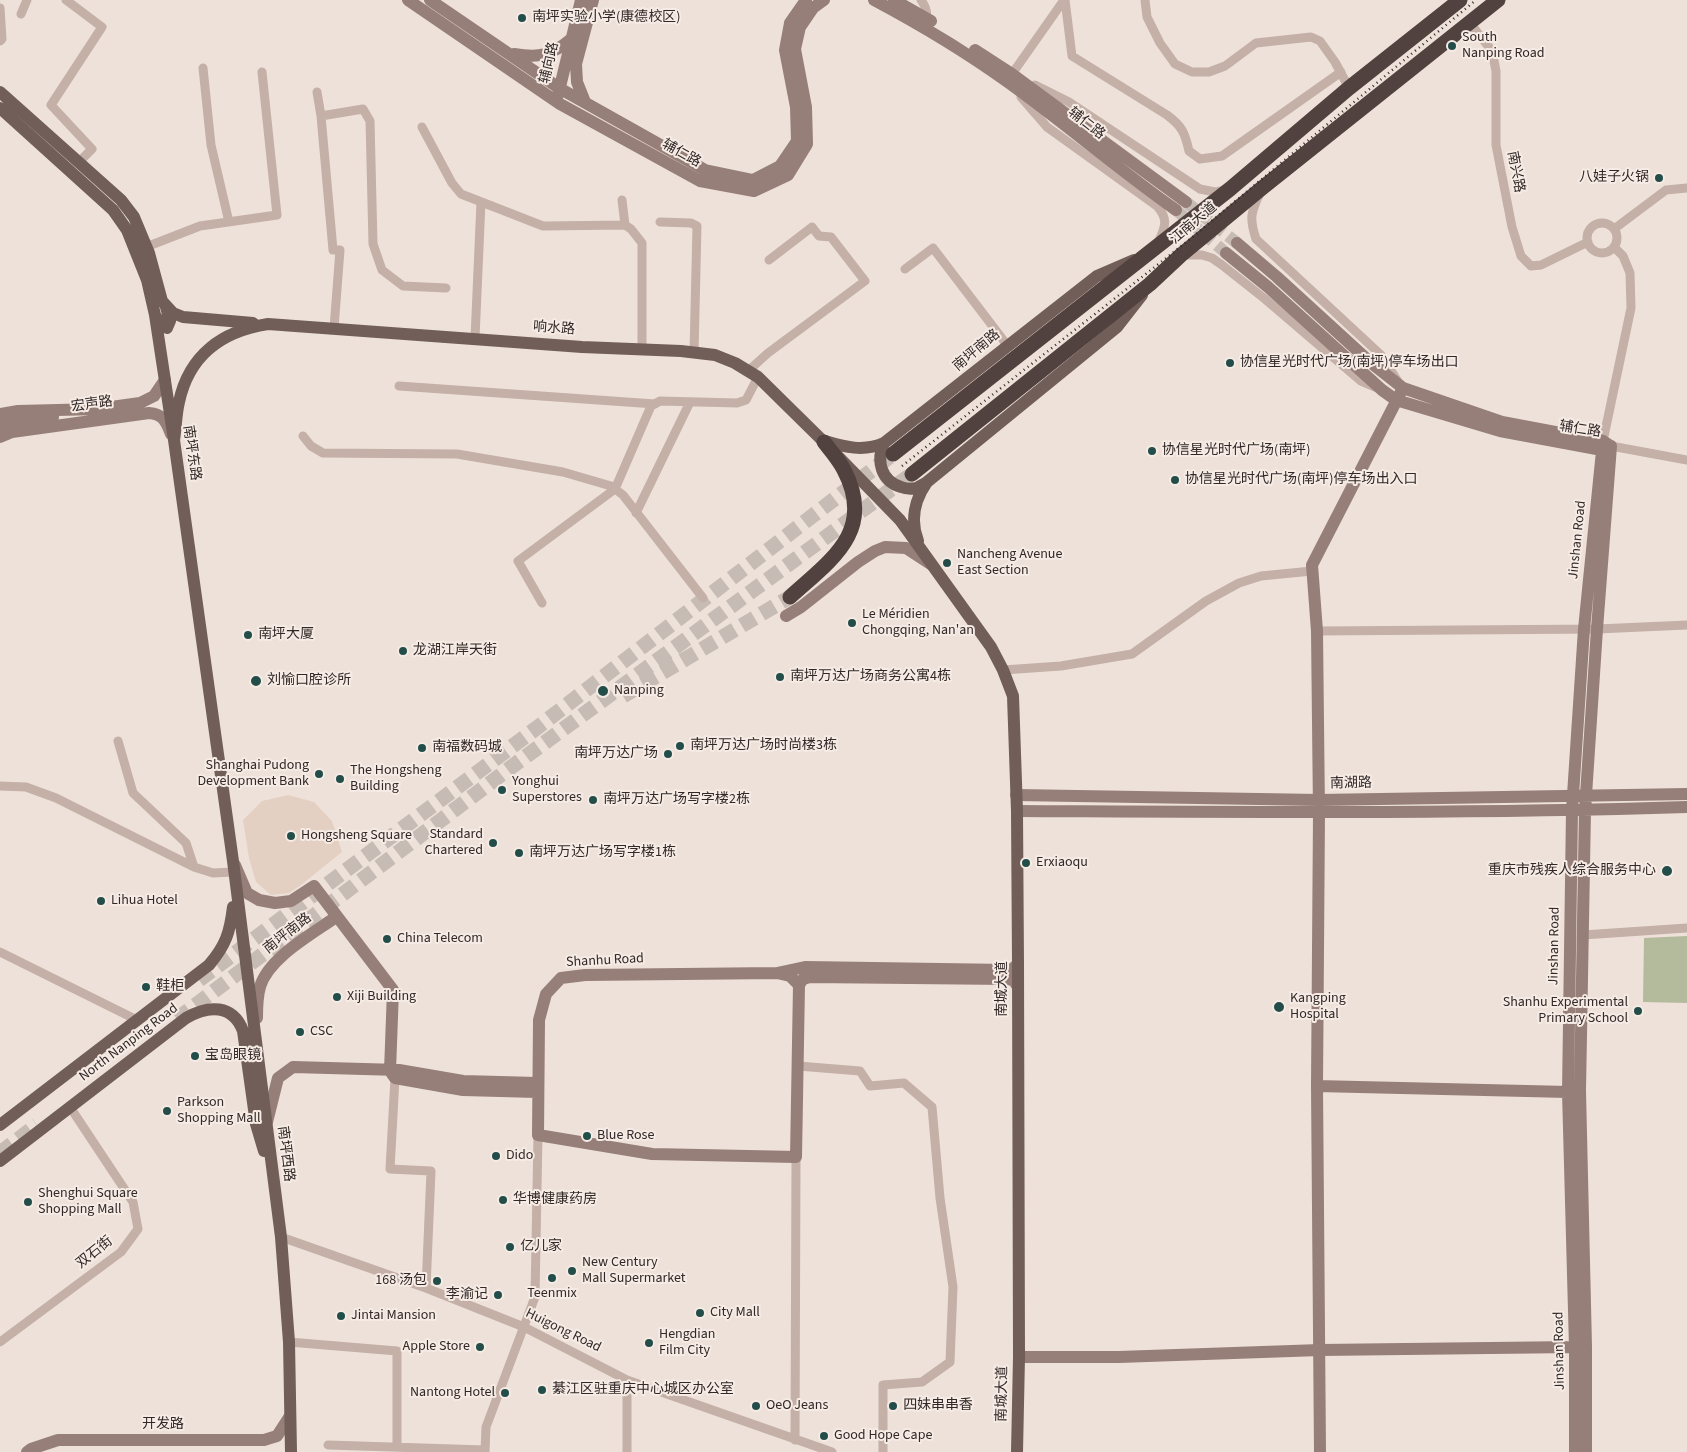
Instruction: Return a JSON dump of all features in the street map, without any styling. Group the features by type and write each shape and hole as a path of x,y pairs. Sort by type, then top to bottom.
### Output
{"highway":[{"name":"江南大道","path":"889,449 1230,189 1349,88 1460,0"},
{"name":"江南大道","path":"912,474 1150,284 1181,255 1262,188 1498,0"},
{"path":"790,597 834,558 847,540 853,522 855,504 851,486 843,468 823,441"}],"main road":[{"name":"辅仁路","path":"408,0 560,104 700,181 754,191 788,174 807,144 806,107 795,48 800,27 813,8 824,0"},
{"name":"辅仁路","path":"430,0 559,88 705,170 753,180 780,166 796,142 796,108 785,50 790,23 806,0"},
{"name":"辅向路","path":"560,104 559,88 581,0"},
{"name":"辅向路","path":"585,102 576,82 576,64 593,0"},
{"name":"辅仁路","path":"874,0 925,22"},
{"name":"辅仁路","path":"894,0 1011,79 1181,206"},
{"path":"509,53 540,56 556,51 571,40"},
{"path":"0,92 120,200 134,217 146,247 162,301 166,307 170,321 167,328 161,326 155,315"},
{"name":"南坪东路","path":"0,108 113,210 127,230 147,280 155,315 174,440 233,866"},
{"name":"辅仁路","path":"1237,243 1370,362 1403,388 1502,422 1605,446"},
{"name":"南坪南路","path":"823,441 859,449 875,447 889,449 1007,345 1097,276 1151,250"},
{"name":"辅仁路","path":"1226,253 1268,287 1382,390 1396,400 1500,431 1605,446"},
{"path":"889,449 880,452 882,472 886,479 895,486 906,489 916,488 927,482 1117,327 1150,284"},
{"path":"166,307 183,317 268,324"},
{"name":"响水路","path":"174,440 183,387 198,360 221,339 248,327 268,324 694,352 715,355 735,363 753,374 823,441 900,520 923,552"},
{"name":"宏声路","path":"2,411 97,409 147,400 154,396 165,380"},
{"path":"1320,1452 1317,1086 1319,800 1317,630 1312,565 1403,388"},
{"path":"0,426 97,409"},
{"name":"宏声路","path":"0,437 12,432 149,413 157,414 164,418 174,440"},
{"name":"Jinshan Road","path":"1575,1452 1575,1347 1568,1092 1578,810 1605,446"},
{"path":"923,552 916,535 915,508 919,493 927,482"},
{"path":"786,616 874,551 885,547 906,548 932,565"},
{"name":"南城大道","path":"923,552 991,647 1003,670 1013,696 1017,811 1018,964 1019,1357 1017,1452"},
{"name":"南湖路","path":"1016,795 1319,800 1687,794"},
{"path":"1017,811 1319,813 1687,807"},
{"name":"Jinshan Road","path":"1578,810 1583,935 1580,1092 1586,1347 1586,1452"},
{"name":"南坪南路","path":"233,866 247,893 258,900 274,903 291,901 314,886 336,917 280,957 266,974 258,996 256,1038"},
{"name":"North Nanping Road","path":"0,1125 210,965 226,942 231,925 233,866"},
{"name":"南坪西路","path":"233,866 281,1237 289,1342 291,1452"},
{"path":"336,917 393,990 394,1073"},
{"name":"Shanhu Road","path":"538,1135 539,1020 546,994 561,978 585,975 777,973 805,967 1008,970 1018,964"},
{"path":"777,973 790,976 799,984"},
{"path":"538,1135 652,1154 796,1157 799,984 803,979 810,977 989,978 1009,979 1014,981 1018,987"},
{"name":"North Nanping Road","path":"0,1161 186,1018 206,1009 227,1012 240,1022 243,1031 256,1124 275,1192"},
{"path":"266,1123 278,1078 292,1067 394,1073 463,1090 537,1088"},
{"path":"1317,1086 1568,1092"},
{"path":"1019,1357 1119,1358 1320,1350 1575,1347"},
{"name":"开发路","path":"27,1452 58,1440 264,1440 277,1436 290,1416"}],"street":[{"path":"21,14 27,0"},
{"path":"66,0 102,27 51,105 92,149 78,162"},
{"path":"921,0 926,7 925,22"},
{"path":"1064,0 1072,56 1167,115 1179,125 1186,138 1189,151 1200,159 1222,156 1341,72"},
{"path":"1011,79 1064,0"},
{"path":"1145,0 1147,17 1160,43 1175,64 1192,72 1209,72 1225,66 1256,43 1311,37 1320,41 1336,62 1349,88"},
{"path":"0,8 2,39 0,42"},
{"name":"南兴路","path":"1470,23 1492,51 1496,70 1496,145 1512,227 1521,256 1531,266 1541,265 1588,242"},
{"path":"203,68 211,145 230,222"},
{"path":"146,247 200,226 277,215 262,72"},
{"path":"1011,79 1069,102 1200,189 1215,192 1230,189"},
{"path":"1011,79 1047,127 1157,206 1163,214 1165,228 1151,250"},
{"path":"316,92 321,116 333,250 340,250 334,328"},
{"path":"321,116 363,109 370,121 373,244 382,270 404,286 446,288"},
{"path":"422,127 452,183 461,194 543,226 625,225 631,229 642,243 642,349"},
{"path":"1262,188 1251,212 1251,224 1256,239 1380,355 1403,388"},
{"path":"1614,229 1666,190 1687,188"},
{"path":"622,200 625,225"},
{"path":"475,338 481,202"},
{"path":"660,222 691,223 696,226 694,352"},
{"path":"1598,224 1607,224 1614,229 1617,238 1614,247 1602,253 1593,250 1588,242 1590,229 1598,224"},
{"path":"542,603 518,560 615,488 651,406 660,401 738,403 746,400 753,374 768,353 865,281 830,237 819,236 812,227 769,260"},
{"path":"1614,247 1623,256 1630,273 1631,308 1605,446 1687,460"},
{"path":"905,269 933,248 1007,345"},
{"path":"1181,255 1202,255 1212,258 1265,299 1361,381 1382,390"},
{"path":"398,386 656,404"},
{"path":"636,513 690,402"},
{"path":"303,436 311,446 323,453 457,454 563,472 611,486 623,495 703,598"},
{"path":"1003,670 1061,666 1132,654 1206,601 1239,583 1261,576 1312,571"},
{"path":"1317,630 1590,629 1687,625"},
{"path":"118,741 133,793 186,843 194,867"},
{"path":"0,786 26,787 56,798 194,867 213,873 233,866"},
{"path":"1583,935 1687,928"},
{"path":"0,952 137,1020"},
{"path":"798,1066 860,1071 870,1086 904,1083 932,1107 940,1198 953,1287 950,1362 922,1382 883,1385 883,1452"},
{"path":"394,1073 390,1169 431,1170 426,1288"},
{"name":"双石街","path":"0,1342 121,1252 138,1229 133,1202 70,1107"},
{"name":"Shanhu Road","path":"485,1451 486,1427 535,1297 538,1135"},
{"path":"795,1440 796,1157"},
{"name":"Huigong Road","path":"281,1237 426,1288 524,1327 627,1380 832,1452"},
{"path":"289,1342 398,1351 397,1447"},
{"path":"627,1380 627,1452"},
{"path":"328,1445 485,1451"}],"green space":[{"path":"1687,936 1687,1003 1643,1002 1644,938"}],"shaded area":[{"name":"Hongsheng Square","path":"288,795 314,802 332,821 342,852 289,893 271,895 256,882 249,858 243,820 262,801"}],"tunnel":[{"path":"1186,202 1237,243"},
{"path":"1176,210 1226,253"},
{"path":"199,980 538,727 893,454"},
{"path":"177,1019 510,768 912,474"},
{"path":"623,696 790,597"},
{"path":"0,1153 37,1125"}],"railway":[{"path":"902,466 1189,240 1476,0"}],"place":[{"name":"南坪实验小学(康德校区)","path":"522,18"},
{"name":"South Nanping Road","path":"1452,46"},
{"name":"八娃子火锅","path":"1659,178"},
{"name":"协信星光时代广场(南坪)停车场出口","path":"1230,363"},
{"name":"协信星光时代广场(南坪)","path":"1152,451"},
{"name":"协信星光时代广场(南坪)停车场出入口","path":"1175,480"},
{"name":"Nancheng Avenue East Section","path":"947,563"},
{"name":"Le Méridien Chongqing, Nan'an","path":"852,623"},
{"name":"南坪大厦","path":"248,635"},
{"name":"龙湖江岸天街","path":"403,651"},
{"name":"南坪万达广场商务公寓4栋","path":"780,677"},
{"name":"刘愉口腔诊所","path":"256,681"},
{"name":"Nanping","path":"603,691"},
{"name":"南坪万达广场时尚楼3栋","path":"680,746"},
{"name":"南福数码城","path":"422,748"},
{"name":"南坪万达广场","path":"668,754"},
{"name":"Shanghai Pudong Development Bank","path":"319,774"},
{"name":"The Hongsheng Building","path":"340,779"},
{"name":"Yonghui Superstores","path":"502,790"},
{"name":"南坪万达广场写字楼2栋","path":"593,800"},
{"name":"Hongsheng Square","path":"291,836"},
{"name":"Standard Chartered","path":"493,843"},
{"name":"南坪万达广场写字楼1栋","path":"519,853"},
{"name":"Erxiaoqu","path":"1026,863"},
{"name":"重庆市残疾人综合服务中心","path":"1667,871"},
{"name":"Lihua Hotel","path":"101,901"},
{"name":"China Telecom","path":"387,939"},
{"name":"鞋柜","path":"146,987"},
{"name":"Xiji Building","path":"337,997"},
{"name":"Kangping Hospital","path":"1279,1007"},
{"name":"Shanhu Experimental Primary School","path":"1638,1011"},
{"name":"CSC","path":"300,1032"},
{"name":"宝岛眼镜","path":"195,1056"},
{"name":"Parkson Shopping Mall","path":"167,1111"},
{"name":"Blue Rose","path":"587,1136"},
{"name":"Dido","path":"496,1156"},
{"name":"华博健康药房","path":"503,1200"},
{"name":"Shenghui Square Shopping Mall","path":"28,1202"},
{"name":"亿儿家","path":"510,1247"},
{"name":"New Century Mall Supermarket","path":"572,1271"},
{"name":"Teenmix","path":"552,1278"},
{"name":"168 汤包","path":"437,1281"},
{"name":"李渝记","path":"498,1295"},
{"name":"City Mall","path":"700,1313"},
{"name":"Jintai Mansion","path":"341,1316"},
{"name":"Hengdian Film City","path":"649,1343"},
{"name":"Apple Store","path":"480,1347"},
{"name":"綦江区驻重庆中心城区办公室","path":"542,1390"},
{"name":"Nantong Hotel","path":"505,1393"},
{"name":"OeO Jeans","path":"756,1406"},
{"name":"四妹串串香","path":"893,1406"},
{"name":"Good Hope Cape","path":"824,1436"}]}
